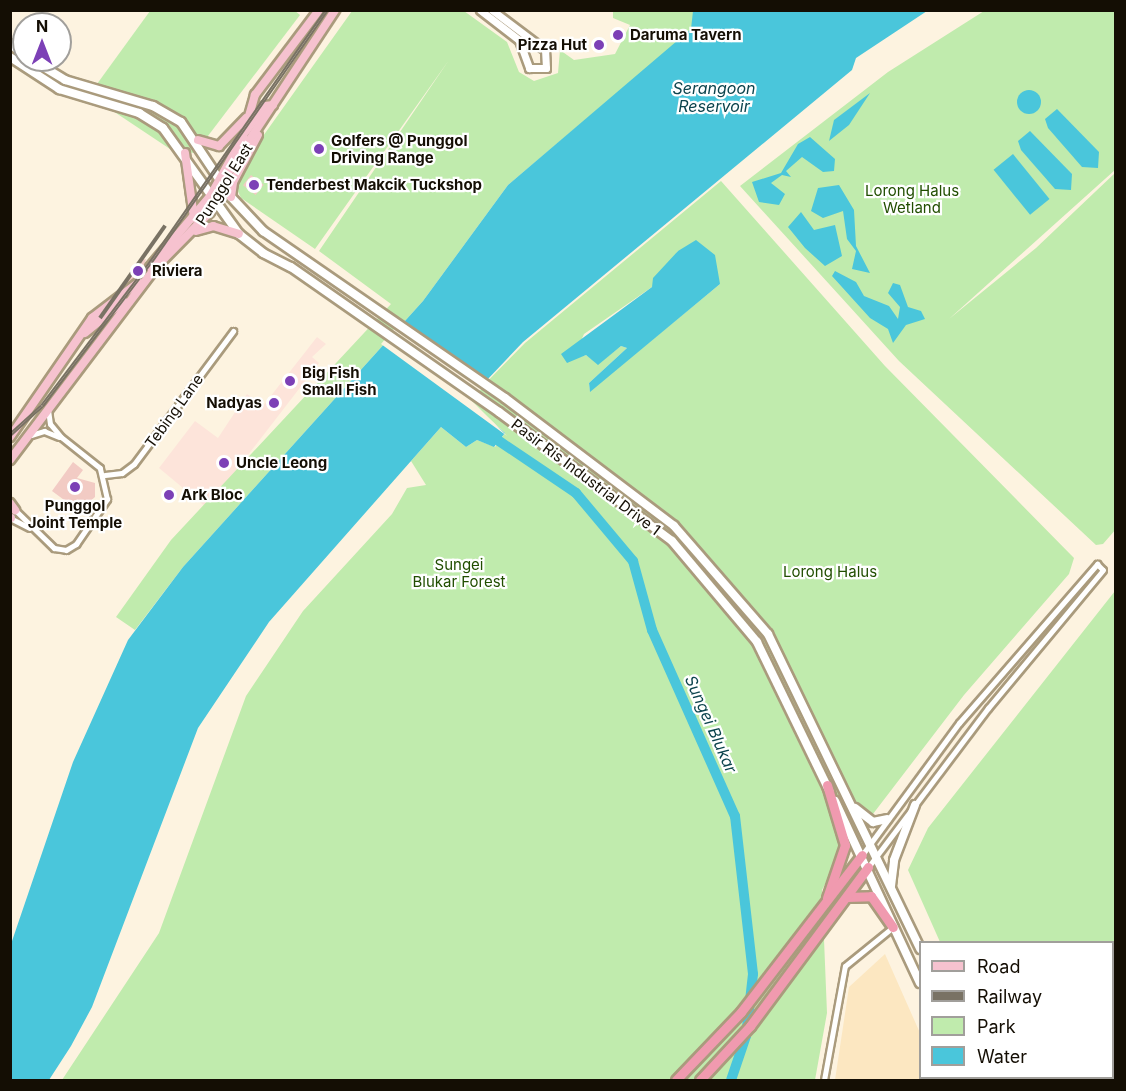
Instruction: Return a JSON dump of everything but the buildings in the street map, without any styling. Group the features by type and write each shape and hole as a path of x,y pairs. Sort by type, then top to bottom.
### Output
{"highway":[{"path":"827,785 845,846 827,898"},
{"path":"676,1080 741,1012 862,855"},
{"path":"699,1080 750,1026 868,867"},
{"path":"844,899 866,893 892,927"}],"main road":[{"name":"Punggol East","path":"10,460 155,268 193,233 243,136 255,95 319,10"},
{"name":"Punggol East","path":"221,179 259,129 335,10"},
{"path":"280,60 296,54 295,70"},
{"path":"10,57 59,89 139,113 163,128 185,153 239,234"},
{"name":"Pasir Ris Industrial Drive 1","path":"52,72 65,80 153,106 181,122 198,140 231,197 263,231 634,492 713,567 768,634 919,945"},
{"path":"243,136 265,106 273,105"},
{"path":"198,140 219,146 249,113"},
{"path":"231,197 259,129"},
{"path":"185,153 194,218"},
{"name":"Punggol East","path":"10,436 92,318 135,287 213,198"},
{"path":"193,233 213,226 239,234"},
{"name":"Pasir Ris Industrial Drive 1","path":"239,234 347,305 638,513 710,582 757,642 868,867 892,927 919,979"},
{"path":"78,339 89,340 90,353"},
{"path":"849,803 866,820 887,819"},
{"path":"891,889 894,860 915,806"}],"street":[{"path":"480,10 519,40 529,68 546,68 545,50 492,10"},
{"name":"Tebing Lane","path":"105,475 122,473 134,464 233,331"},
{"path":"11,512 54,548 66,550 103,508 105,475 61,437 50,424 48,409"},
{"path":"28,436 44,431 61,437"},
{"path":"11,512 32,528"},
{"path":"862,855 959,723 1098,564 1103,570 868,867"},
{"path":"824,1080 845,966 892,927"}],"shaded area":[{"path":"317,337 326,344 312,357 319,363 207,508 159,468 195,421 218,438 247,394 263,406"},
{"path":"885,954 919,1031 919,1079 942,1080 835,1080 849,987"}],"green space":[{"path":"294,10 300,15 195,153 173,151 89,95 150,11"},
{"path":"352,11 464,11 507,42 519,72 534,81 558,73 560,50 574,60 615,54 630,25 613,18 613,11 714,11 508,185 423,301 183,567 135,630 116,617 171,540 391,304 319,251 449,60 315,249 241,198 235,185 236,174"},
{"name":"Lorong Halus Wetland","path":"984,11 1115,11 1115,170 949,319 1036,248 1115,173 1116,529 1103,544 1096,545 899,361 740,186 888,72"},
{"path":"721,181 885,366 1074,558 1069,574 964,695 837,861 822,890 827,1013 815,1080 62,1080 159,933 246,696 303,611 392,514 407,488 426,485 411,461 441,427 466,447 477,440 495,447 505,433 469,400 525,343","holes":["678,251 720,284 590,391 589,383 627,348 621,346 598,364 586,355 573,359 584,334 652,287"]},
{"path":"1115,591 1115,1080 1002,1080 1114,1079 1114,941 940,941 908,870 928,828"}],"water":[{"name":"Serangoon Reservoir","path":"693,11 927,11 856,58 852,70 523,342 467,401 505,433 494,447 477,440 466,447 441,427 269,622 198,728 92,1007 71,1046 49,1080 11,1080 11,944 73,762 128,640 183,567 423,301 508,185 691,29"},
{"path":"1029,90 1038,93 1041,102 1038,111 1029,114 1020,111 1017,102 1020,93"},
{"path":"870,93 849,125 829,141 834,120"},
{"path":"1057,109 1099,152 1098,168 1082,167 1048,128 1045,119"},
{"path":"1030,131 1072,174 1071,190 1055,189 1021,150 1018,141"},
{"path":"810,137 835,159 834,171 823,172 802,157 786,171 791,177 782,175 771,183 785,194 779,205 759,202 752,182 781,173 798,144"},
{"path":"1013,154 1050,199 1030,215 994,170"},
{"path":"839,185 854,210 856,246 870,273 852,269 856,251 847,239 843,211 823,218 811,211 818,188"},
{"path":"801,212 814,230 835,225 842,256 825,266 805,248 788,227"},
{"path":"696,240 715,255 720,284 590,392 589,383 627,348 621,346 598,365 586,355 567,363 561,354 652,287 653,278 678,251"},
{"path":"835,271 856,282 864,296 889,306 898,319 900,307 888,293 893,283 900,285 908,307 921,311 925,319 906,325 893,343 888,329 870,318 832,276"}],"pier":[{"path":"400,322 487,383 471,400 507,436 381,344"}],"waterway":[{"name":"Sungei Blukar","path":"499,441 576,493 633,561 652,630 735,816 753,974 746,1036 731,1080"}],"railway":[{"path":"10,435 42,406 151,262 327,10"},
{"path":"100,318 165,226"}],"place":[{"name":"Daruma Tavern","path":"618,35"},
{"name":"Pizza Hut","path":"599,45"},
{"name":"Golfers @ Punggol Driving Range","path":"319,149"},
{"name":"Tenderbest Makcik Tuckshop","path":"254,185"},
{"name":"Riviera","path":"138,271"},
{"name":"Big Fish Small Fish","path":"290,381"},
{"name":"Nadyas","path":"274,403"},
{"name":"Uncle Leong","path":"224,463"},
{"name":"Punggol Joint Temple","path":"75,487"},
{"name":"Ark Bloc","path":"169,495"}],"park label":[{"name":"Sungei Blukar Forest","path":"459,572"},
{"name":"Lorong Halus","path":"830,572"}]}
